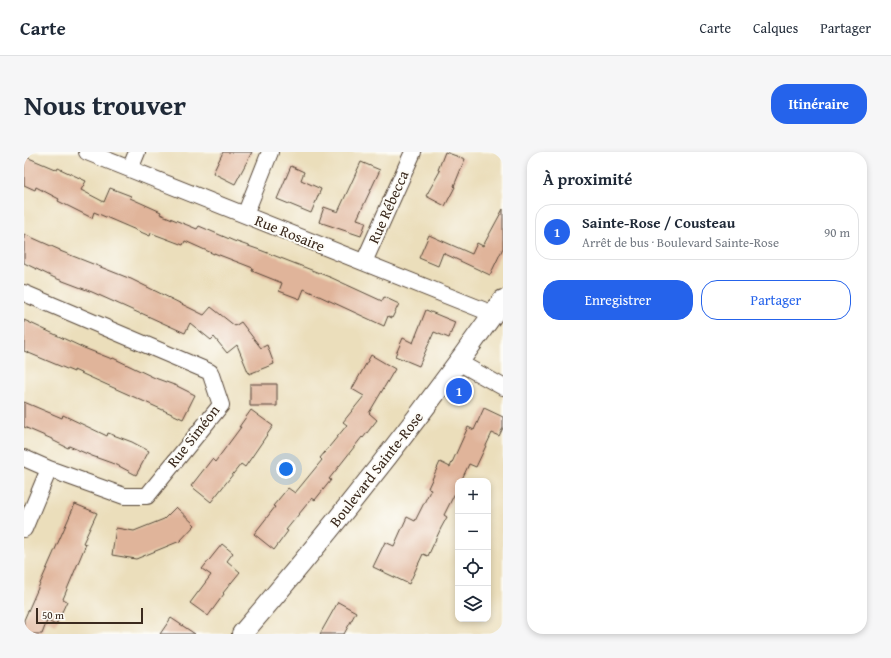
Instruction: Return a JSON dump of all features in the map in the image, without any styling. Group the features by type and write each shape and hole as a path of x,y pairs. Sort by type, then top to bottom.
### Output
{"street":[{"name":"Rue Rosaire","path":"87,152 364,262 498,307"},
{"path":"130,169 137,152"},
{"path":"245,215 270,152"},
{"name":"Rue Rébecca","path":"364,262 413,152"},
{"name":"Rue Siméon","path":"24,293 210,372 221,405 147,496 124,496 49,469 24,458"},
{"name":"Boulevard Sainte-Rose","path":"242,634 343,512 458,362 498,307"},
{"path":"458,362 503,387"},
{"path":"24,529 49,469"}],"building":[{"path":"223,152 252,152 235,184 213,173"},
{"path":"445,152 465,159 454,186 455,187 445,206 426,196 440,171 438,170"},
{"path":"24,156 57,170 58,168 86,181 81,190 104,202 110,188 131,196 130,198 161,212 160,214 197,229 199,226 234,241 332,278 382,301 384,297 399,304 392,318 388,316 384,326 304,289 300,299 279,291 282,283 252,271 253,268 214,254 185,241 183,245 151,233 150,236 94,212 92,218 58,201 59,199 36,187 35,190 24,185"},
{"path":"361,162 380,170 357,219 366,222 361,236 319,222 324,207 338,212"},
{"path":"291,166 304,172 301,180 321,189 311,213 277,199"},
{"path":"503,209 503,248 490,275 443,253 438,266 419,258 429,235 472,254 477,243 483,246"},
{"path":"24,234 60,251 131,279 204,315 211,307 235,326 241,322 261,348 267,345 274,364 249,374 237,345 227,353 214,337 211,340 190,323 185,333 92,292 55,278 24,263"},
{"path":"426,310 455,322 449,338 434,332 419,366 395,356 403,338 413,343"},
{"path":"24,320 84,348 112,359 113,358 195,395 183,419 74,370 74,372 24,351"},
{"path":"371,355 395,369 369,413 377,420 329,479 331,480 315,500 312,498 286,530 288,531 274,550 254,534 275,507 273,506 288,488 295,493 322,460 320,458 347,425 343,422 364,396 352,389"},
{"path":"250,384 277,384 277,406 250,406"},
{"path":"24,402 62,418 63,415 107,436 108,433 132,442 149,451 136,475 117,465 69,446 68,448 52,439 24,427"},
{"path":"484,408 503,417 503,428 499,436 492,433 476,467 469,464 462,478 455,478 455,493 444,515 447,517 428,556 423,554 409,584 373,567 385,542 394,546 407,517 415,521 431,489 428,488 440,462 450,467 468,427 474,430"},
{"path":"251,410 273,426 245,467 241,464 211,502 191,486 212,459 215,462 241,427 239,427"},
{"path":"75,504 97,513 83,543 86,544 63,599 67,601 56,625 47,621 42,634 24,634 24,620"},
{"path":"176,507 195,525 180,541 136,559 112,555 116,528 134,531 164,519"},
{"path":"222,544 233,553 227,561 240,572 223,593 224,594 208,616 190,603 211,575 202,569"},
{"path":"338,602 356,612 344,634 320,634"},
{"path":"171,618 195,634 160,634"}],"place":[{"name":"Sainte-Rose / Cousteau","path":"459,391"}]}
